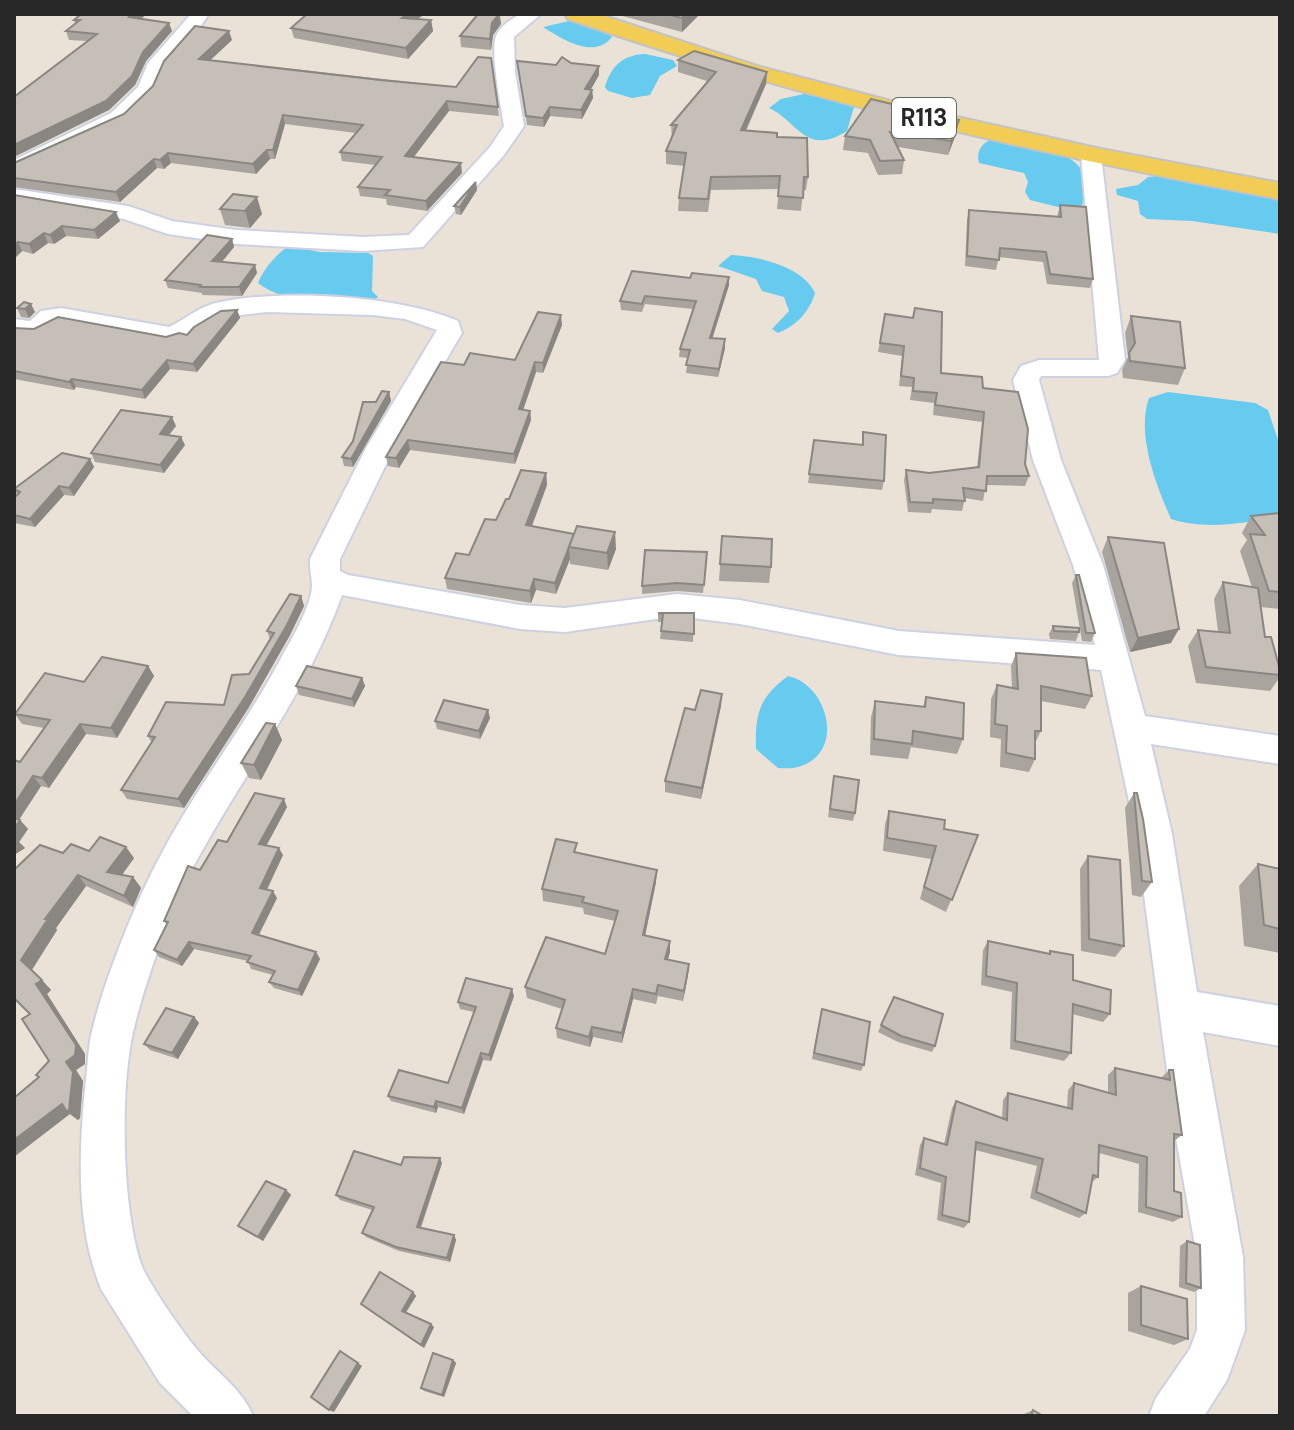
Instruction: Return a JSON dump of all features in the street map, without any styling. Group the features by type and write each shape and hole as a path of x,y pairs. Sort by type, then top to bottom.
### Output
{"main road":[{"name":"R113","path":"576,14 756,76 891,110 1091,155 1280,191"}],"street":[{"path":"14,168 118,117 147,89 148,78 156,64 188,32 200,14"},
{"path":"14,195 128,213 168,227 236,237 363,244 415,242 497,151 514,126 506,72 505,36 514,25 532,14"},
{"path":"1091,155 1112,360 1108,368 1102,369 1039,368 1030,371 1026,380 1047,460 1088,565 1115,659 1154,834 1220,1257 1221,1330 1210,1363 1174,1416"},
{"path":"14,326 36,329 50,316 61,315 170,335 181,333 196,319 221,309 288,305 351,306 417,314 449,326 450,333 380,448 325,559 324,571 328,579 326,596 311,633 283,686 176,862 137,956 112,1033 105,1105 103,1188 118,1272 178,1365 228,1416"},
{"path":"328,579 369,591 520,617 565,620 677,605 740,612 899,643 1115,659"},
{"path":"1130,727 1280,750"},
{"path":"1179,1008 1280,1026"}],"water":[{"path":"578,19 597,24 612,37 605,44 587,47 568,42 543,27"},
{"path":"645,54 673,60 677,66 660,76 650,95 632,98 608,91 605,87 619,63"},
{"path":"813,92 842,99 854,107 847,131 833,138 812,139 769,108 781,99"},
{"path":"999,138 1047,149 1076,163 1084,174 1086,188 1081,207 1058,207 1030,200 1025,192 1028,182 1024,173 979,163 978,153 982,146 989,140"},
{"path":"1148,177 1280,195 1280,234 1192,221 1147,219 1140,214 1138,201 1117,195 1116,189 1138,185"},
{"path":"289,246 320,252 368,253 373,256 372,291 378,297 370,303 312,301 283,296 258,283 271,262"},
{"path":"731,255 766,260 800,276 815,293 806,312 785,330 778,333 772,329 789,311 784,297 762,291 756,279 718,266"},
{"path":"1168,392 1255,403 1268,410 1280,446 1280,515 1226,524 1198,524 1171,519 1154,475 1145,427 1149,398"},
{"path":"788,676 814,692 822,705 827,735 822,749 813,760 796,768 778,768 756,749 756,726 765,699"}],"building":[{"path":"81,14 132,14 129,17 169,23 143,52 132,76 106,101 14,145 14,97 97,34 66,31 80,20 74,20"},
{"path":"307,14 408,14 402,18 431,20 406,48 291,28"},
{"path":"478,14 499,14 492,23 490,39 460,36"},
{"path":"195,26 229,31 199,59 380,80 456,87 478,57 491,58 498,107 447,101 405,156 461,163 426,201 385,195 390,190 358,187 382,157 340,152 363,125 283,115 273,150 267,150 253,164 168,153 160,160 154,159 116,192 14,178 14,163 124,114 153,86 164,61"},
{"path":"694,51 767,72 741,130 777,133 777,137 807,138 808,177 804,177 803,198 778,196 780,176 711,177 708,199 679,198 686,153 666,151 677,125 671,125 716,72 678,60"},
{"path":"562,57 571,63 599,66 585,89 592,90 581,110 550,107 543,118 526,116 517,61 556,65"},
{"path":"871,99 959,120 951,141 890,132 904,160 880,161 870,140 845,136"},
{"path":"476,182 460,207 454,206"},
{"path":"233,194 257,197 245,211 220,209"},
{"path":"14,195 116,212 94,230 62,226 50,235 44,233 29,244 18,242 14,245"},
{"path":"1060,205 1086,207 1093,279 1050,274 1046,252 1000,248 999,260 967,256 969,210 1061,217"},
{"path":"207,235 232,239 212,261 255,265 239,287 200,287 165,280"},
{"path":"632,271 690,278 692,273 729,277 710,338 725,339 719,369 686,365 690,350 680,349 696,301 645,296 642,304 620,301"},
{"path":"24,302 31,304 25,309 17,308"},
{"path":"915,308 942,312 941,373 982,377 983,388 1018,392 1028,429 1025,464 1029,476 987,476 986,491 963,488 965,501 933,499 933,503 910,502 906,470 929,473 979,467 984,412 935,405 937,393 913,391 914,378 901,376 904,346 880,343 885,314 913,318"},
{"path":"237,310 193,364 167,360 142,390 72,379 69,382 14,371 14,328 34,329 58,317 166,337 179,333 187,335 194,327 221,311"},
{"path":"538,312 561,315 543,363 535,362 519,409 530,411 514,454 408,440 396,458 386,457 441,362 464,365 470,353 515,360"},
{"path":"1131,316 1180,322 1185,368 1130,361 1129,353 1135,343"},
{"path":"382,391 389,392 351,459 342,457 353,441 363,402 376,402"},
{"path":"121,410 172,417 160,434 181,437 160,465 91,453"},
{"path":"863,432 886,435 884,481 809,474 814,440 863,445"},
{"path":"62,453 90,459 69,488 59,486 30,519 14,515 14,498 20,492 14,489"},
{"path":"521,470 546,473 526,525 574,534 555,583 534,579 530,591 445,578 456,553 469,555 485,519 496,520"},
{"path":"1280,513 1280,592 1269,591 1250,534 1265,535 1251,516"},
{"path":"577,526 615,532 607,553 569,547"},
{"path":"722,536 772,539 771,567 720,564"},
{"path":"1108,537 1164,543 1179,629 1138,638"},
{"path":"645,550 707,552 704,585 677,583 642,586"},
{"path":"1076,575 1079,575 1095,633 1086,633"},
{"path":"1223,582 1258,588 1265,637 1271,637 1280,675 1206,667 1198,630 1230,633"},
{"path":"290,594 301,596 287,625 245,697 178,799 121,790 155,737 148,736 166,702 224,705 232,675 249,674 274,633 267,631"},
{"path":"658,613 694,613 694,634 661,631 663,614"},
{"path":"1053,626 1079,628 1079,632 1054,631"},
{"path":"1016,653 1086,658 1092,696 1041,686 1041,731 1035,731 1035,759 1006,753 1007,726 995,724 997,685 1018,689"},
{"path":"102,657 148,666 111,728 80,724 42,778 33,776 14,805 14,760 20,762 50,720 15,714 45,673 84,682"},
{"path":"307,666 362,678 352,699 296,686"},
{"path":"701,690 722,694 702,788 665,781 685,708 695,710"},
{"path":"926,697 964,703 963,739 913,731 912,744 874,739 875,701 925,707"},
{"path":"444,700 488,710 479,731 435,721"},
{"path":"266,723 275,724 254,765 241,763"},
{"path":"834,776 859,780 855,813 830,809"},
{"path":"255,793 284,799 259,844 279,848 260,888 273,891 252,933 316,952 298,990 269,982 275,971 247,962 251,956 189,942 177,960 154,950 168,922 164,921 188,866 200,870 218,840 227,842"},
{"path":"1134,793 1137,793 1143,819 1152,882 1142,881"},
{"path":"889,811 945,820 944,829 978,835 952,900 924,887 936,846 887,838"},
{"path":"100,837 126,847 107,872 133,877 124,896 78,875 45,919 48,919 21,960 42,980 36,984 76,1045 75,1055 66,1062 73,1072 69,1110 67,1112 62,1104 14,1140 14,1098 39,1077 36,1075 49,1061 22,1019 30,1014 14,998 14,870 40,845 63,853 71,844 89,851"},
{"path":"556,839 577,843 574,852 657,870 643,935 670,941 665,959 689,964 684,991 658,985 656,994 633,989 622,1033 592,1027 589,1037 556,1028 565,1000 525,987 546,937 605,954 618,911 582,902 584,897 542,889"},
{"path":"1088,856 1120,860 1124,946 1089,939"},
{"path":"1258,864 1280,869 1280,929 1264,925"},
{"path":"988,941 1050,954 1050,951 1073,955 1073,980 1111,990 1110,1014 1073,1004 1071,1053 1015,1041 1017,983 986,976"},
{"path":"466,978 512,989 489,1055 481,1053 462,1108 436,1101 434,1107 388,1096 399,1070 448,1083 476,1007 458,1002"},
{"path":"894,997 943,1014 935,1046 901,1036 881,1025"},
{"path":"166,1008 194,1017 172,1053 144,1044"},
{"path":"822,1009 870,1022 864,1065 814,1053"},
{"path":"1115,1068 1170,1080 1169,1070 1173,1070 1182,1135 1174,1134 1174,1191 1181,1193 1182,1217 1146,1207 1147,1157 1099,1145 1098,1177 1093,1175 1086,1213 1036,1192 1043,1159 976,1142 969,1222 942,1215 946,1177 920,1168 924,1138 947,1145 956,1101 1007,1120 1008,1093 1072,1109 1074,1083 1116,1095"},
{"path":"354,1151 401,1165 404,1157 440,1158 417,1227 454,1235 447,1258 396,1247 362,1233 374,1207 336,1195"},
{"path":"266,1181 286,1190 258,1237 238,1226"},
{"path":"1187,1241 1200,1245 1201,1288 1186,1283"},
{"path":"380,1272 413,1292 402,1311 431,1324 421,1345 361,1304"},
{"path":"1141,1286 1187,1299 1188,1339 1141,1325"},
{"path":"340,1351 358,1363 329,1410 311,1397"},
{"path":"433,1353 453,1360 442,1395 421,1388"}]}
